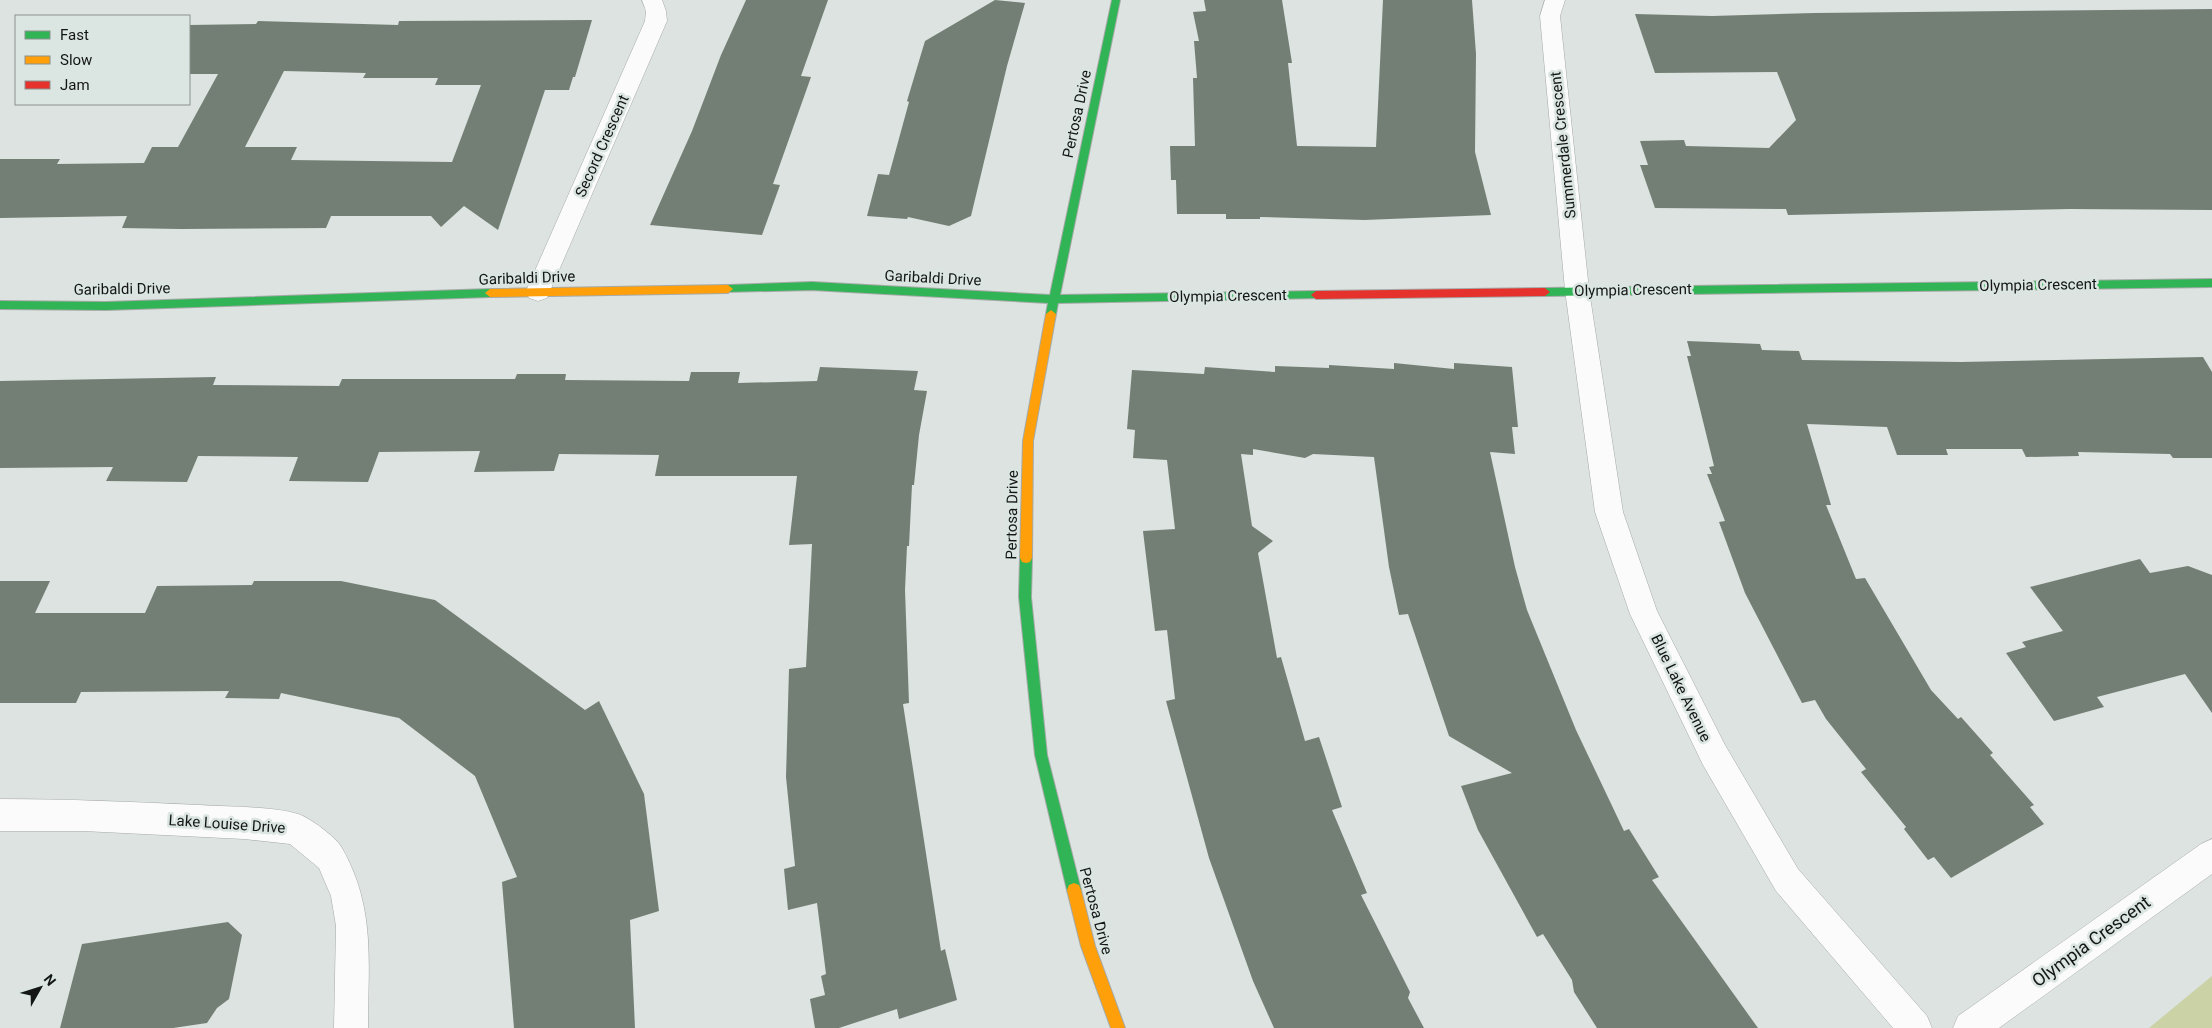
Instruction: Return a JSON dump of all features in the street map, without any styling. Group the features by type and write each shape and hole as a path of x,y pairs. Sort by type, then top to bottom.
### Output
{"street":[{"name":"Secord Crescent","path":"538,291 656,22 656,11 652,0"},
{"name":"Pertosa Drive","path":"1116,0 1054,299 1028,441 1025,597 1041,755 1088,946 1118,1028"},
{"name":"Summerdale Crescent","path":"1555,0 1550,16 1577,290"},
{"name":"Olympia Crescent","path":"1054,299 1577,290 2212,283"},
{"name":"Garibaldi Drive","path":"0,305 106,306 538,291 655,292 812,286 1054,299"},
{"name":"Blue Lake Avenue","path":"1577,290 1609,512 1644,614 1714,755 1787,880 1915,1028"},
{"name":"Lake Louise Drive","path":"0,815 93,815 244,823 297,830 330,857 347,895 352,926 351,1028"},
{"name":"Olympia Crescent","path":"1970,1028 2212,855"}],"green space":[{"path":"2212,976 2212,1028 2149,1028"}],"building":[{"path":"746,0 828,0 801,76 811,77 773,184 780,185 762,235 650,225 692,131 721,55"},
{"path":"995,0 1025,3 1007,66 971,216 949,226 908,217 907,219 867,216 878,174 889,175 909,102 907,101 925,41"},
{"path":"1204,0 1282,0 1292,63 1288,63 1297,146 1376,147 1383,0 1472,0 1476,54 1475,152 1491,215 1364,220 1260,217 1260,219 1226,219 1226,214 1177,214 1176,180 1171,180 1170,146 1195,146 1193,78 1197,78 1194,41 1199,41 1193,12 1206,11"},
{"path":"2212,9 2212,210 2070,209 1788,215 1786,209 1655,208 1640,165 1648,165 1640,141 1684,140 1686,146 1769,148 1796,120 1777,72 1655,73 1635,14 1712,16 1814,13"},
{"path":"592,20 575,77 573,77 569,90 545,90 498,230 464,206 441,227 431,216 331,216 326,228 180,229 122,228 127,216 0,218 0,159 60,159 57,164 144,163 152,147 178,147 218,74 190,74 190,25 256,24 258,21 398,25 399,21","holes":["284,71 366,73 363,78 438,78 435,85 481,85 452,162 291,160 297,147 245,147"]},
{"path":"1687,341 1760,344 1762,350 1799,351 1802,360 1961,362 2203,357 2212,372 2212,458 2173,458 2170,454 2078,452 2079,456 2026,457 2022,449 1946,449 1948,455 1897,455 1887,427 1807,424 1831,505 1826,505 1856,579 1865,578 1931,690 1958,719 1961,717 1993,753 1990,755 2034,805 2030,807 2044,824 1951,878 1934,857 1928,860 1904,829 1906,827 1861,772 1866,769 1826,719 1815,700 1802,703 1745,593 1719,522 1725,521 1707,474 1712,474 1709,467 1714,466 1687,356 1691,356"},
{"path":"1394,363 1454,369 1454,363 1512,367 1518,427 1512,427 1515,454 1490,452 1515,567 1527,610 1576,730 1624,831 1629,829 1659,877 1652,880 1758,1028 1597,1028 1574,992 1572,980 1543,934 1537,937 1478,830 1461,786 1512,773 1449,736 1408,614 1399,615 1389,567 1374,457 1313,454 1305,458 1253,449 1253,455 1241,454 1252,526 1273,541 1258,553 1277,658 1281,657 1305,741 1319,737 1342,807 1332,810 1367,893 1361,895 1410,992 1408,998 1424,1028 1274,1028 1253,981 1209,858 1166,701 1175,699 1167,630 1155,631 1143,531 1175,529 1167,460 1133,458 1135,430 1127,429 1132,370 1204,374 1205,367 1275,372 1275,366 1329,368 1329,365 1394,369"},
{"path":"820,367 918,371 914,390 927,391 919,435 914,485 912,485 909,546 907,546 905,590 909,703 903,704 941,951 945,949 957,1000 899,1019 897,1009 839,1028 815,1028 810,999 825,995 821,976 826,974 817,903 788,910 784,869 795,866 786,777 789,669 806,667 812,544 789,545 797,476 655,476 659,455 559,454 554,471 474,472 480,451 379,452 368,482 289,481 298,457 198,456 187,482 106,481 113,467 0,468 0,381 216,377 213,385 339,386 342,379 515,379 517,374 566,374 565,380 689,381 691,372 740,372 738,383 817,381"},
{"path":"2140,559 2150,573 2188,566 2212,575 2212,713 2185,674 2097,697 2104,707 2054,721 2006,653 2026,647 2022,642 2063,631 2030,587"},
{"path":"0,581 50,581 35,613 145,613 157,586 252,585 254,581 341,581 435,600 585,710 599,701 644,794 659,911 630,920 635,1028 514,1028 502,882 517,877 475,776 399,718 281,693 279,699 225,698 229,691 81,692 76,703 0,703"},
{"path":"228,922 242,935 229,999 217,1008 207,1023 173,1028 60,1028 82,944"}],"traffic: fast":[{"path":"1051,314 1116,0"},
{"path":"1545,292 2212,283"},
{"path":"728,289 812,286 1054,299 1316,295"},
{"path":"0,305 106,306 490,293"},
{"path":"1026,558 1025,597 1041,755 1074,890"}],"traffic: slow":[{"path":"490,293 728,289"},
{"path":"1026,558 1028,441 1051,314"},
{"path":"1074,890 1088,946 1118,1028"}],"traffic: jam":[{"path":"1316,295 1545,292"}]}
